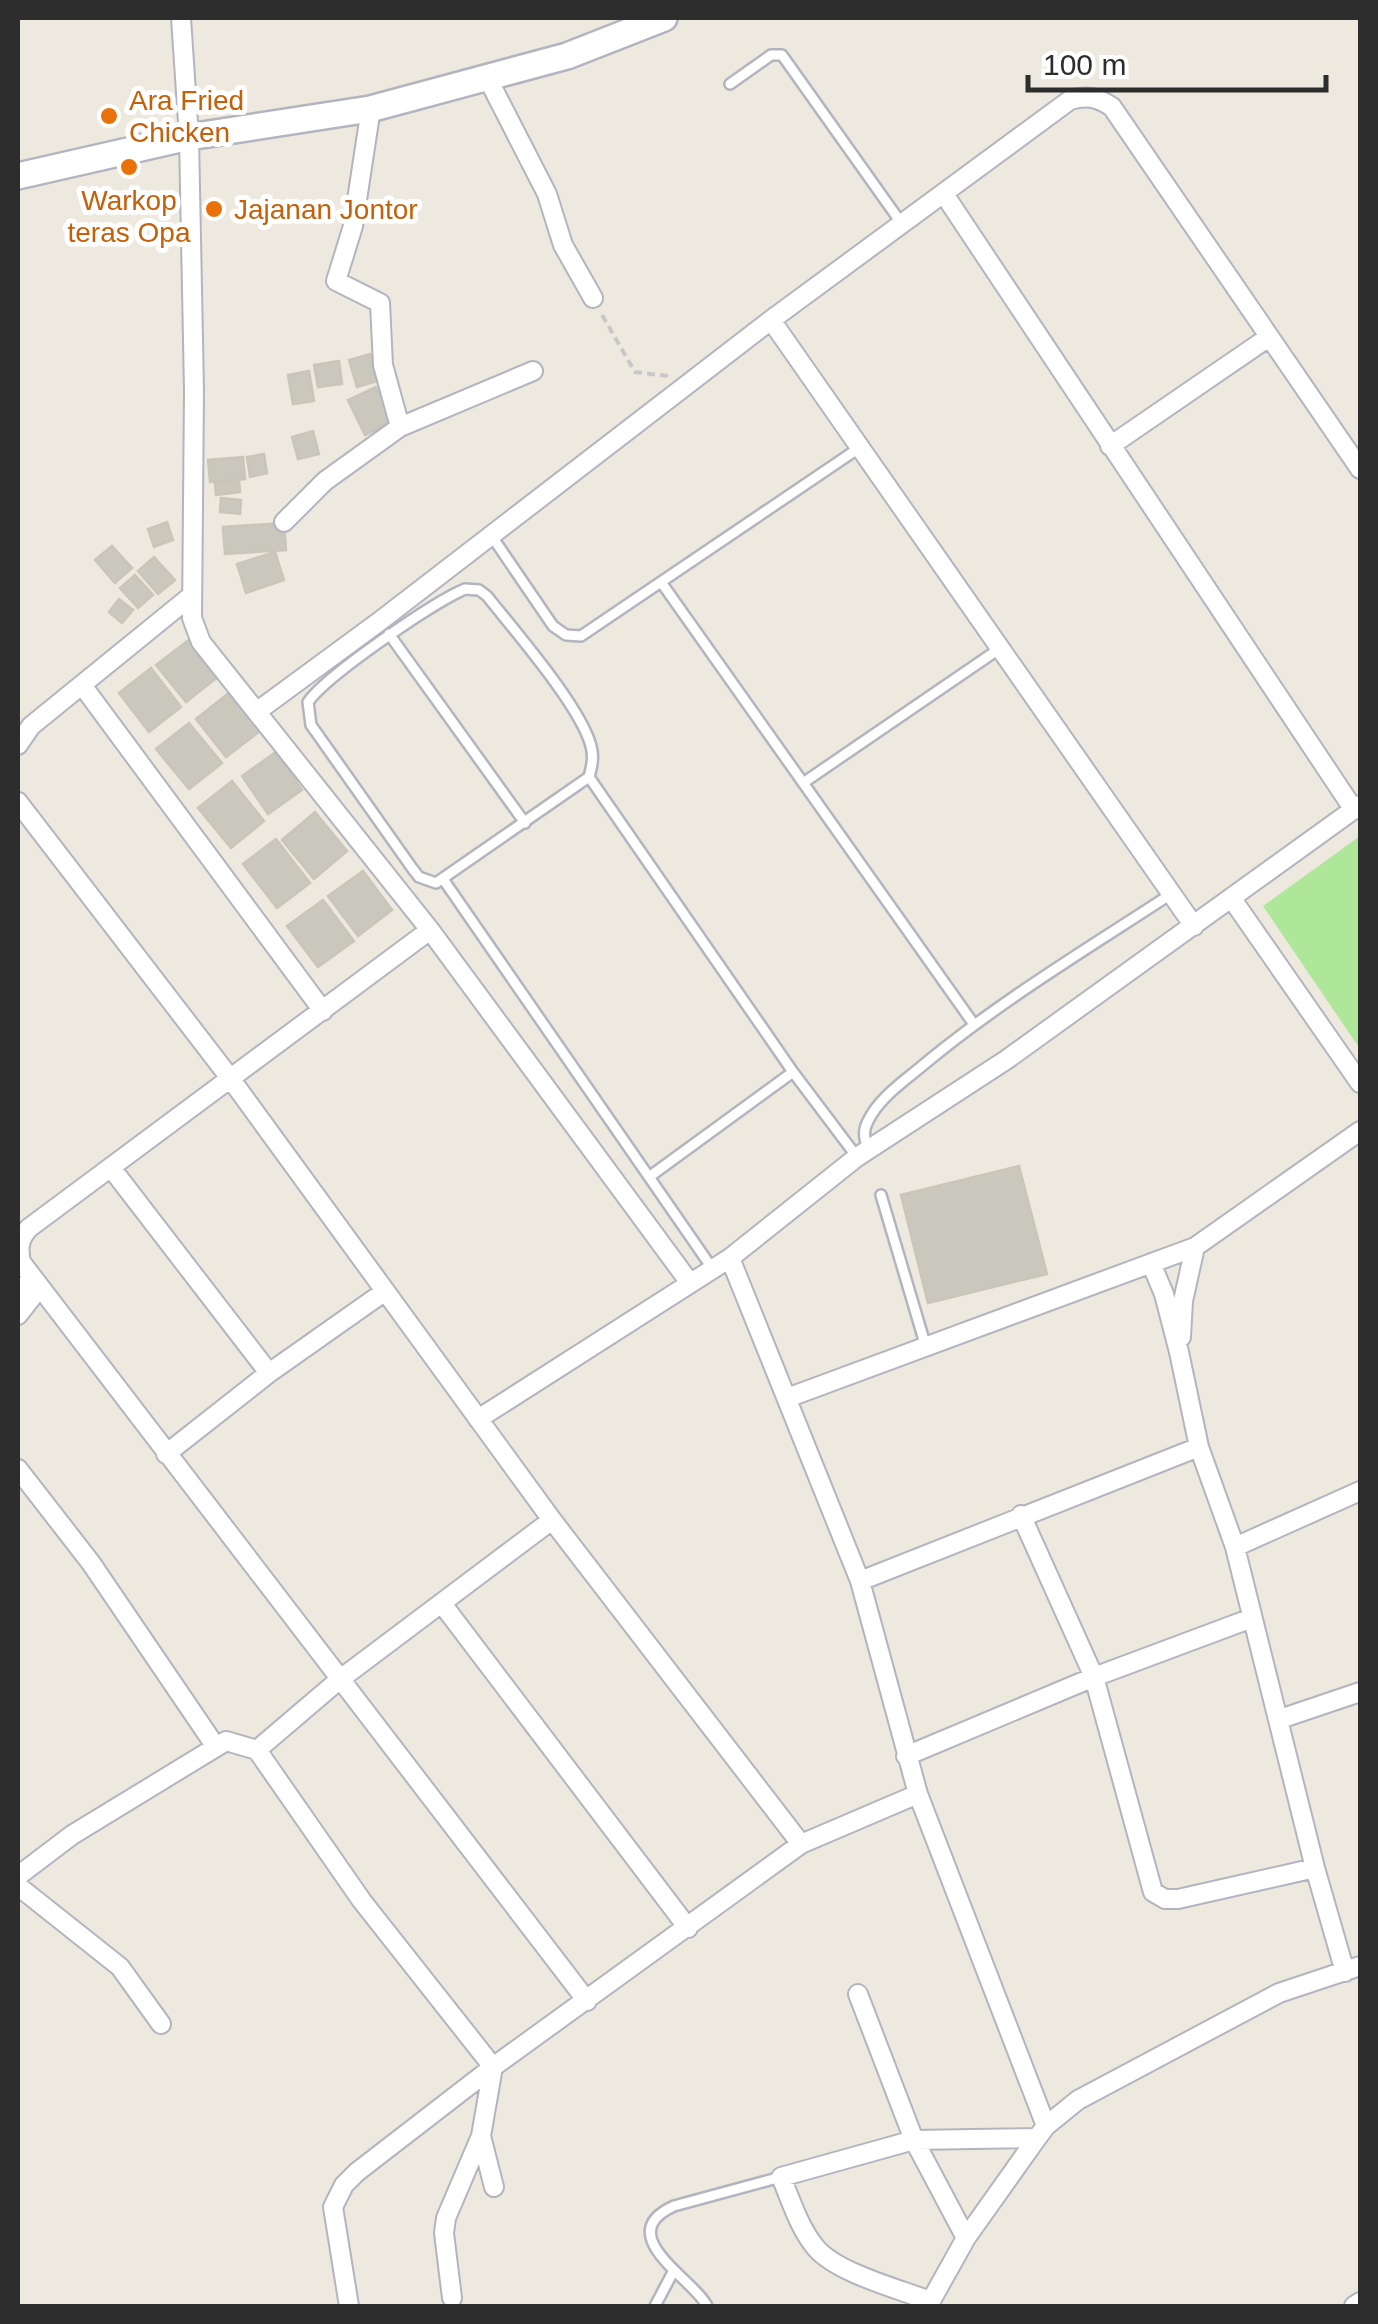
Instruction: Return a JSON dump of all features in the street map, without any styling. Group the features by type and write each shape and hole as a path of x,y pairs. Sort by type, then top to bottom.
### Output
{"street":[{"path":"181,18 190,137 194,391 190,596 192,618 201,642 259,710 430,930 690,1283"},
{"path":"18,176 190,137 372,108 567,56 664,18"},
{"path":"487,77 547,194 563,245 593,298"},
{"path":"259,710 385,629 492,535 771,320 1070,100 1083,96 1098,98 1112,107 1360,469"},
{"path":"372,108 353,226 336,281 380,304 383,364 400,427"},
{"path":"478,1419 730,1258 863,1154 1006,1060 1357,807 1110,446 944,194"},
{"path":"771,320 1194,926"},
{"path":"1110,446 1269,337"},
{"path":"284,522 325,481 400,427 533,371"},
{"path":"18,745 31,726 190,596"},
{"path":"82,685 323,1011"},
{"path":"18,802 230,1078 552,1520 801,1844"},
{"path":"1232,899 1360,1083"},
{"path":"430,930 24,1234 18,1251 21,1262 166,1454 587,2002"},
{"path":"787,1398 1196,1248 1360,1131"},
{"path":"112,1169 270,1373"},
{"path":"1180,1352 1184,1301 1196,1248"},
{"path":"730,1258 860,1581 918,1794 1042,2132"},
{"path":"1042,2132 914,2140 781,2177 818,2250 854,2271 929,2304 966,2238 1042,2132 1078,2100 1279,1992 1353,1969 1315,1868 1235,1547 1199,1447 1180,1352 1151,1264"},
{"path":"18,1290 37,1283"},
{"path":"18,1315 37,1283"},
{"path":"166,1454 384,1292"},
{"path":"860,1581 1199,1447"},
{"path":"18,1468 91,1563 216,1748"},
{"path":"1235,1547 1360,1490"},
{"path":"1021,1515 1094,1677 1149,1885 1157,1896 1178,1899 1315,1868"},
{"path":"257,1750 339,1680 552,1520"},
{"path":"443,1604 688,1928"},
{"path":"906,1756 1094,1677 1252,1618"},
{"path":"1280,1720 1360,1692"},
{"path":"18,1876 72,1835 226,1741 257,1750 362,1901 493,2067 481,2136 446,2218 444,2234 452,2298"},
{"path":"349,2306 333,2207 344,2186 493,2067 801,1844 918,1794"},
{"path":"18,1886 120,1967 162,2024"},
{"path":"858,1994 914,2140 966,2238"},
{"path":"481,2136 494,2186"},
{"path":"1354,2306 1360,2302"}],"lane":[{"path":"730,84 771,55 782,55 902,224"},
{"path":"492,535 554,626 566,635 582,636 859,448"},
{"path":"662,582 973,1023"},
{"path":"466,589 478,590 487,596 585,730 593,761 590,777 443,879 428,882 412,868 308,714 308,702 316,690 385,629 466,589"},
{"path":"385,629 525,823"},
{"path":"804,783 1000,649"},
{"path":"590,777 793,1072 863,1154"},
{"path":"443,879 712,1268"},
{"path":"863,1154 864,1134 874,1110 973,1023 1171,894"},
{"path":"649,1177 793,1072"},
{"path":"881,1195 926,1347"},
{"path":"707,2306 703,2297 672,2272 656,2250 652,2232 660,2212 781,2177"},
{"path":"655,2306 672,2272"}],"path":[{"path":"593,298 635,372 646,376 698,376"}],"green space":[{"path":"1360,836 1360,1049 1263,906"}],"building":[{"path":"370,354 378,381 357,387 349,360"},
{"path":"339,361 342,384 318,387 314,365"},
{"path":"309,371 314,401 293,404 288,375"},
{"path":"376,387 393,422 365,435 348,400"},
{"path":"313,431 319,454 298,459 292,437"},
{"path":"264,454 267,473 250,477 247,457"},
{"path":"243,457 245,479 210,482 208,460"},
{"path":"239,481 240,492 216,495 215,483"},
{"path":"221,498 241,500 240,514 220,512"},
{"path":"167,522 173,540 154,547 148,529"},
{"path":"284,523 286,550 225,554 223,527"},
{"path":"112,546 132,568 115,583 95,560"},
{"path":"275,552 284,580 246,593 237,564"},
{"path":"154,557 175,580 158,594 138,571"},
{"path":"135,575 153,595 138,608 120,588"},
{"path":"119,599 133,610 122,623 109,612"},
{"path":"190,639 219,676 186,702 156,665"},
{"path":"151,668 181,707 149,732 119,693"},
{"path":"230,692 260,731 226,757 196,719"},
{"path":"189,723 222,763 189,789 156,749"},
{"path":"276,752 302,790 268,814 242,776"},
{"path":"232,781 264,821 231,848 198,808"},
{"path":"315,812 347,851 314,879 282,840"},
{"path":"276,839 310,883 277,908 243,864"},
{"path":"363,871 392,910 358,936 328,896"},
{"path":"323,900 354,941 318,967 287,926"},
{"path":"1019,1166 1047,1274 928,1303 901,1195"}],"place":[{"name":"Ara Fried Chicken","path":"109,116"},
{"name":"Warkop teras Opa","path":"129,167"},
{"name":"Jajanan Jontor","path":"214,209"}]}
